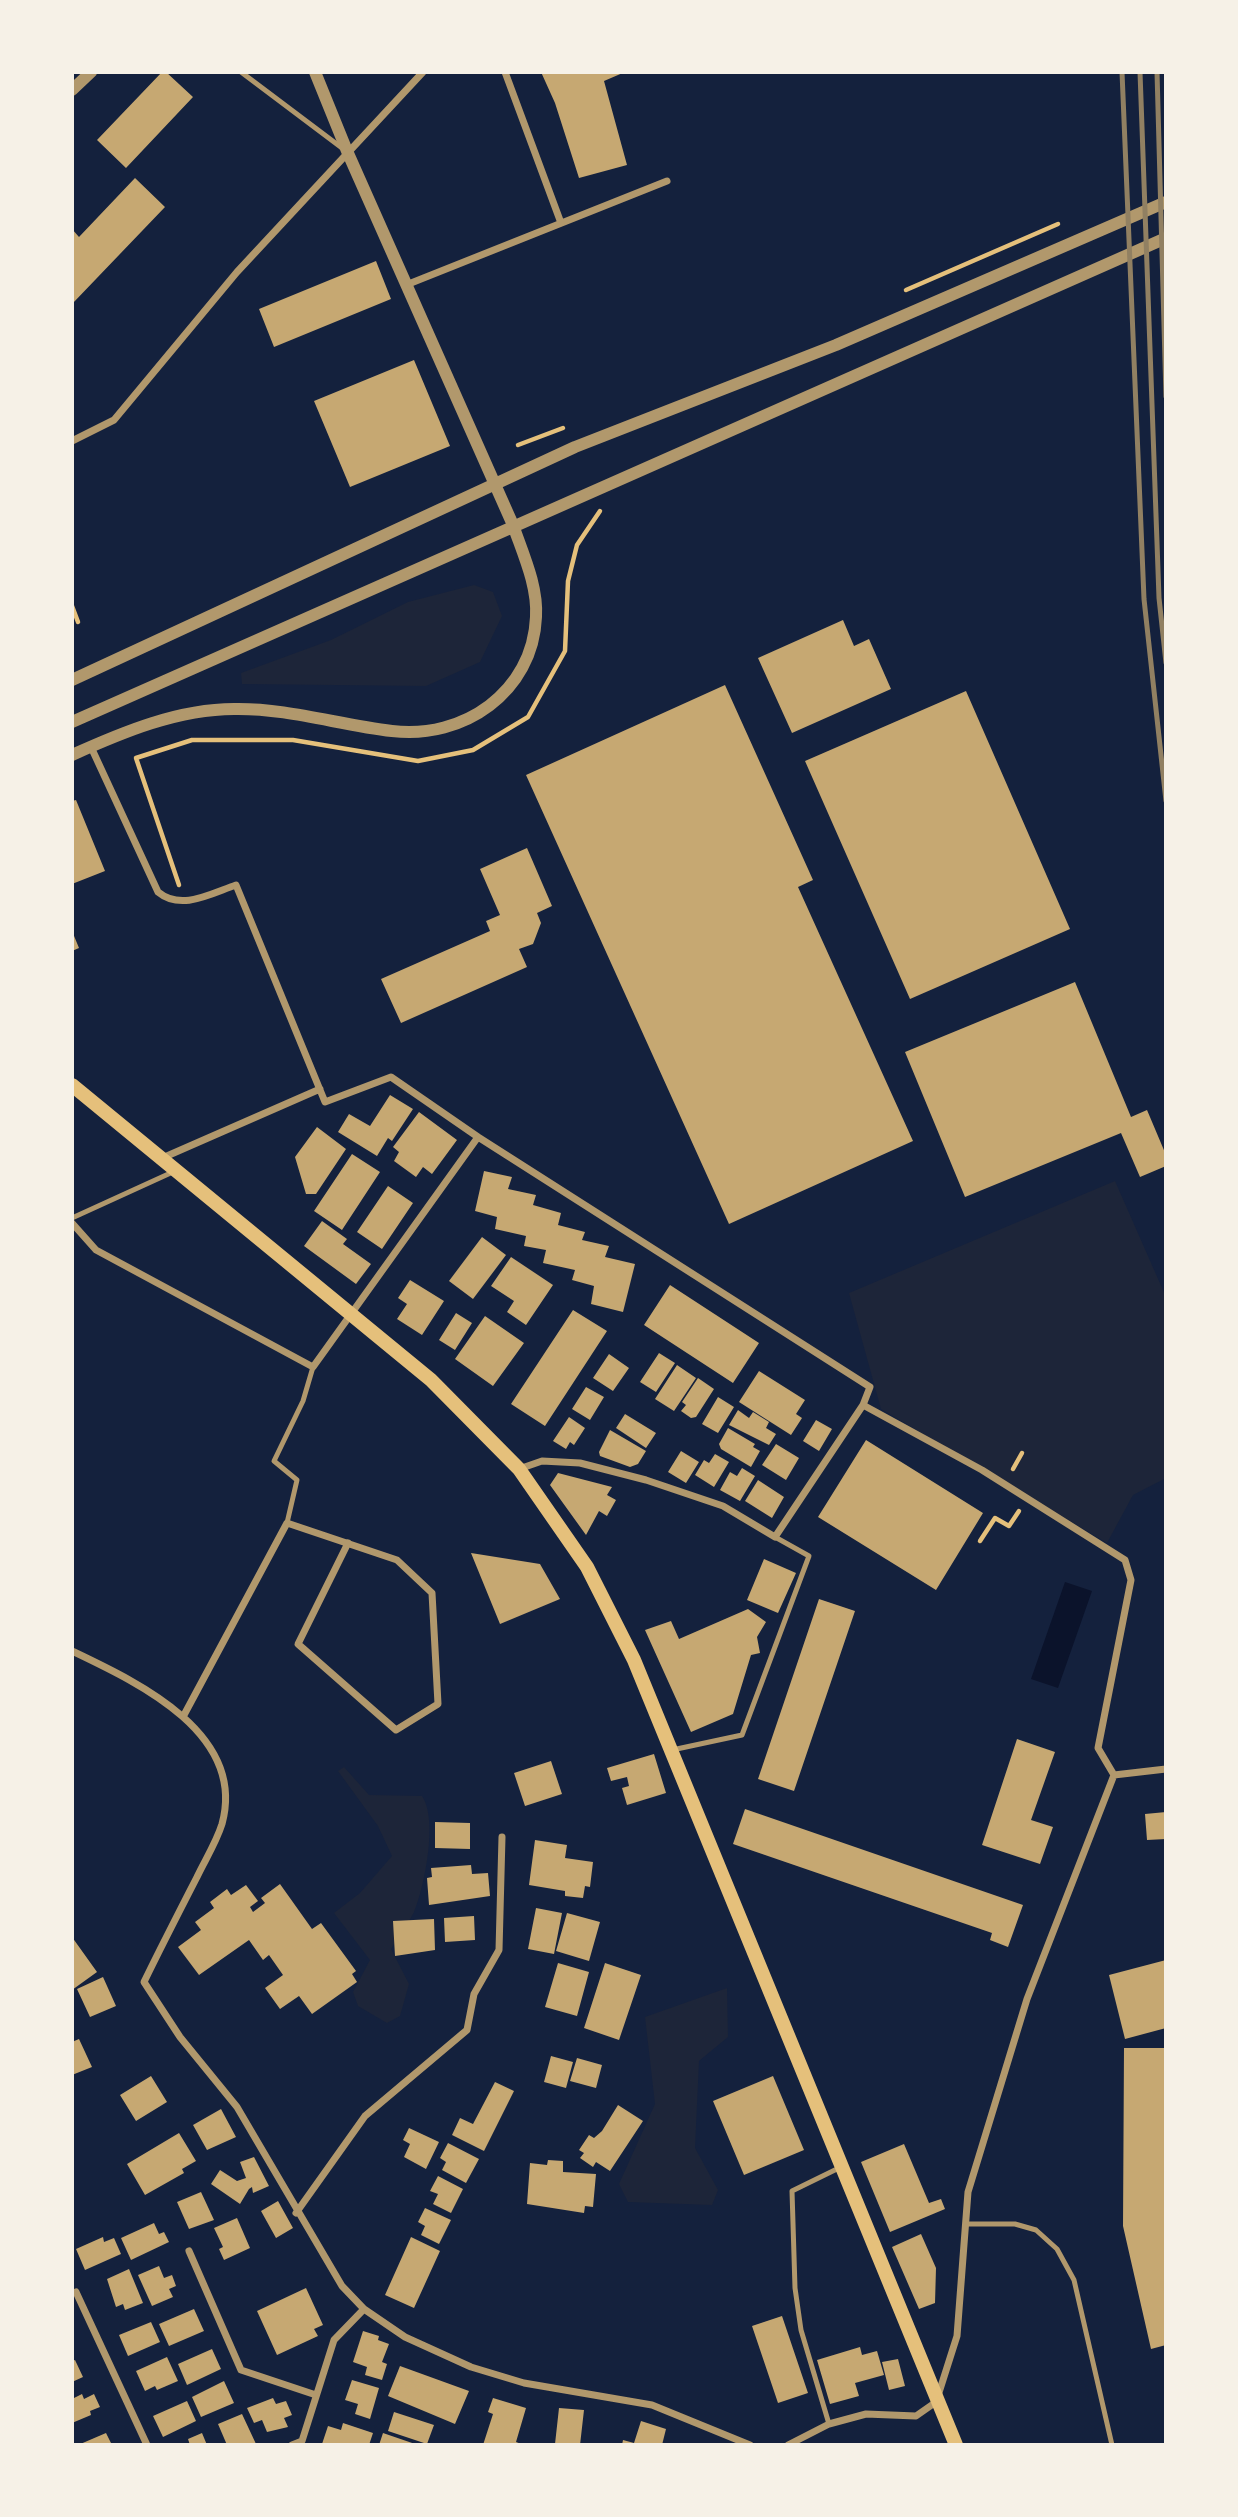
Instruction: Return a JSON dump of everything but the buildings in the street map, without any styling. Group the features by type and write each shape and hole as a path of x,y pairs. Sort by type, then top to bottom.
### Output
{"main road":[{"path":"72,1085 430,1380 519,1469 587,1567 634,1660 844,2166 936,2402 956,2445"}],"street":[{"path":"72,90 91,72"},
{"path":"72,755 157,722 195,712 232,709 301,714 393,731 428,732 454,726 497,701 510,687 525,663 537,616 534,588 513,525 346,151 315,72"},
{"path":"72,441 114,419 237,272 346,151 423,72"},
{"path":"505,72 561,223"},
{"path":"406,285 667,181"},
{"path":"72,680 493,483 643,419 836,345 1166,202"},
{"path":"72,722 659,460 1166,238"},
{"path":"91,747 158,892 170,902 185,902 236,886 325,1102 391,1077 478,1137 870,1387 863,1405 775,1537 723,1506 646,1480 580,1463 542,1461 519,1469"},
{"path":"160,1159 320,1089"},
{"path":"72,1220 96,1250 313,1367 478,1137"},
{"path":"863,1405 982,1470 1125,1560 1131,1580 1098,1748 1114,1775"},
{"path":"184,1715 287,1523 397,1559 432,1593 438,1704 396,1730 298,1643 348,1543"},
{"path":"72,1651 126,1677 184,1715 211,1749 223,1788 223,1822 144,1982 180,2037 237,2107 296,2213 342,2287 363,2309 405,2337 471,2367 524,2383 652,2405 750,2445"},
{"path":"1114,1775 1166,1769"},
{"path":"788,2445 829,2424 866,2414 916,2416 936,2402 957,2336 968,2192 1027,1999 1114,1775"},
{"path":"296,2213 365,2116 467,2030 474,1994 499,1950 502,1838"},
{"path":"189,2251 241,2370 316,2395"},
{"path":"76,2291 147,2445"},
{"path":"292,2445 302,2441 334,2340 363,2309"}],"lane":[{"path":"241,72 346,151"},
{"path":"72,1220 176,1171"},
{"path":"287,1523 297,1480 274,1461 303,1401 313,1367"},
{"path":"671,1750 742,1735 808,1556 775,1537"},
{"path":"829,2424 801,2330 795,2288 792,2191 844,2166"},
{"path":"966,2224 1015,2224 1036,2230 1057,2249 1074,2280 1112,2445"}],"path":[{"path":"905,291 1066,221"},
{"path":"518,445 568,426"},
{"path":"185,902 136,758 192,740 293,740 418,761 473,750 528,717 565,651 568,581 577,545 604,505"},
{"path":"72,606 78,622"},
{"path":"1019,1474 1012,1468 1022,1453"},
{"path":"980,1541 995,1518 1009,1526"}],"shaded area":[{"path":"474,585 493,592 502,616 480,662 426,686 242,684 241,673 331,640 408,602"},
{"path":"1115,1181 1166,1297 1166,1478 1133,1495 1107,1543 881,1409 849,1293"},
{"path":"1065,1582 1092,1591 1058,1688 1031,1679"},
{"path":"344,1767 369,1795 422,1796 427,1806 429,1836 426,1869 412,1917 391,1949 409,1984 400,2016 387,2023 358,2006 353,1992 370,1960 334,1913 360,1893 392,1856 378,1826 338,1771"},
{"path":"727,1988 728,2037 699,2061 695,2148 718,2190 712,2205 628,2202 619,2184 655,2104 645,2017"}],"railway":[{"path":"1122,72 1144,599 1166,801"},
{"path":"1140,72 1159,598 1166,663"},
{"path":"1157,72 1166,397"}]}
